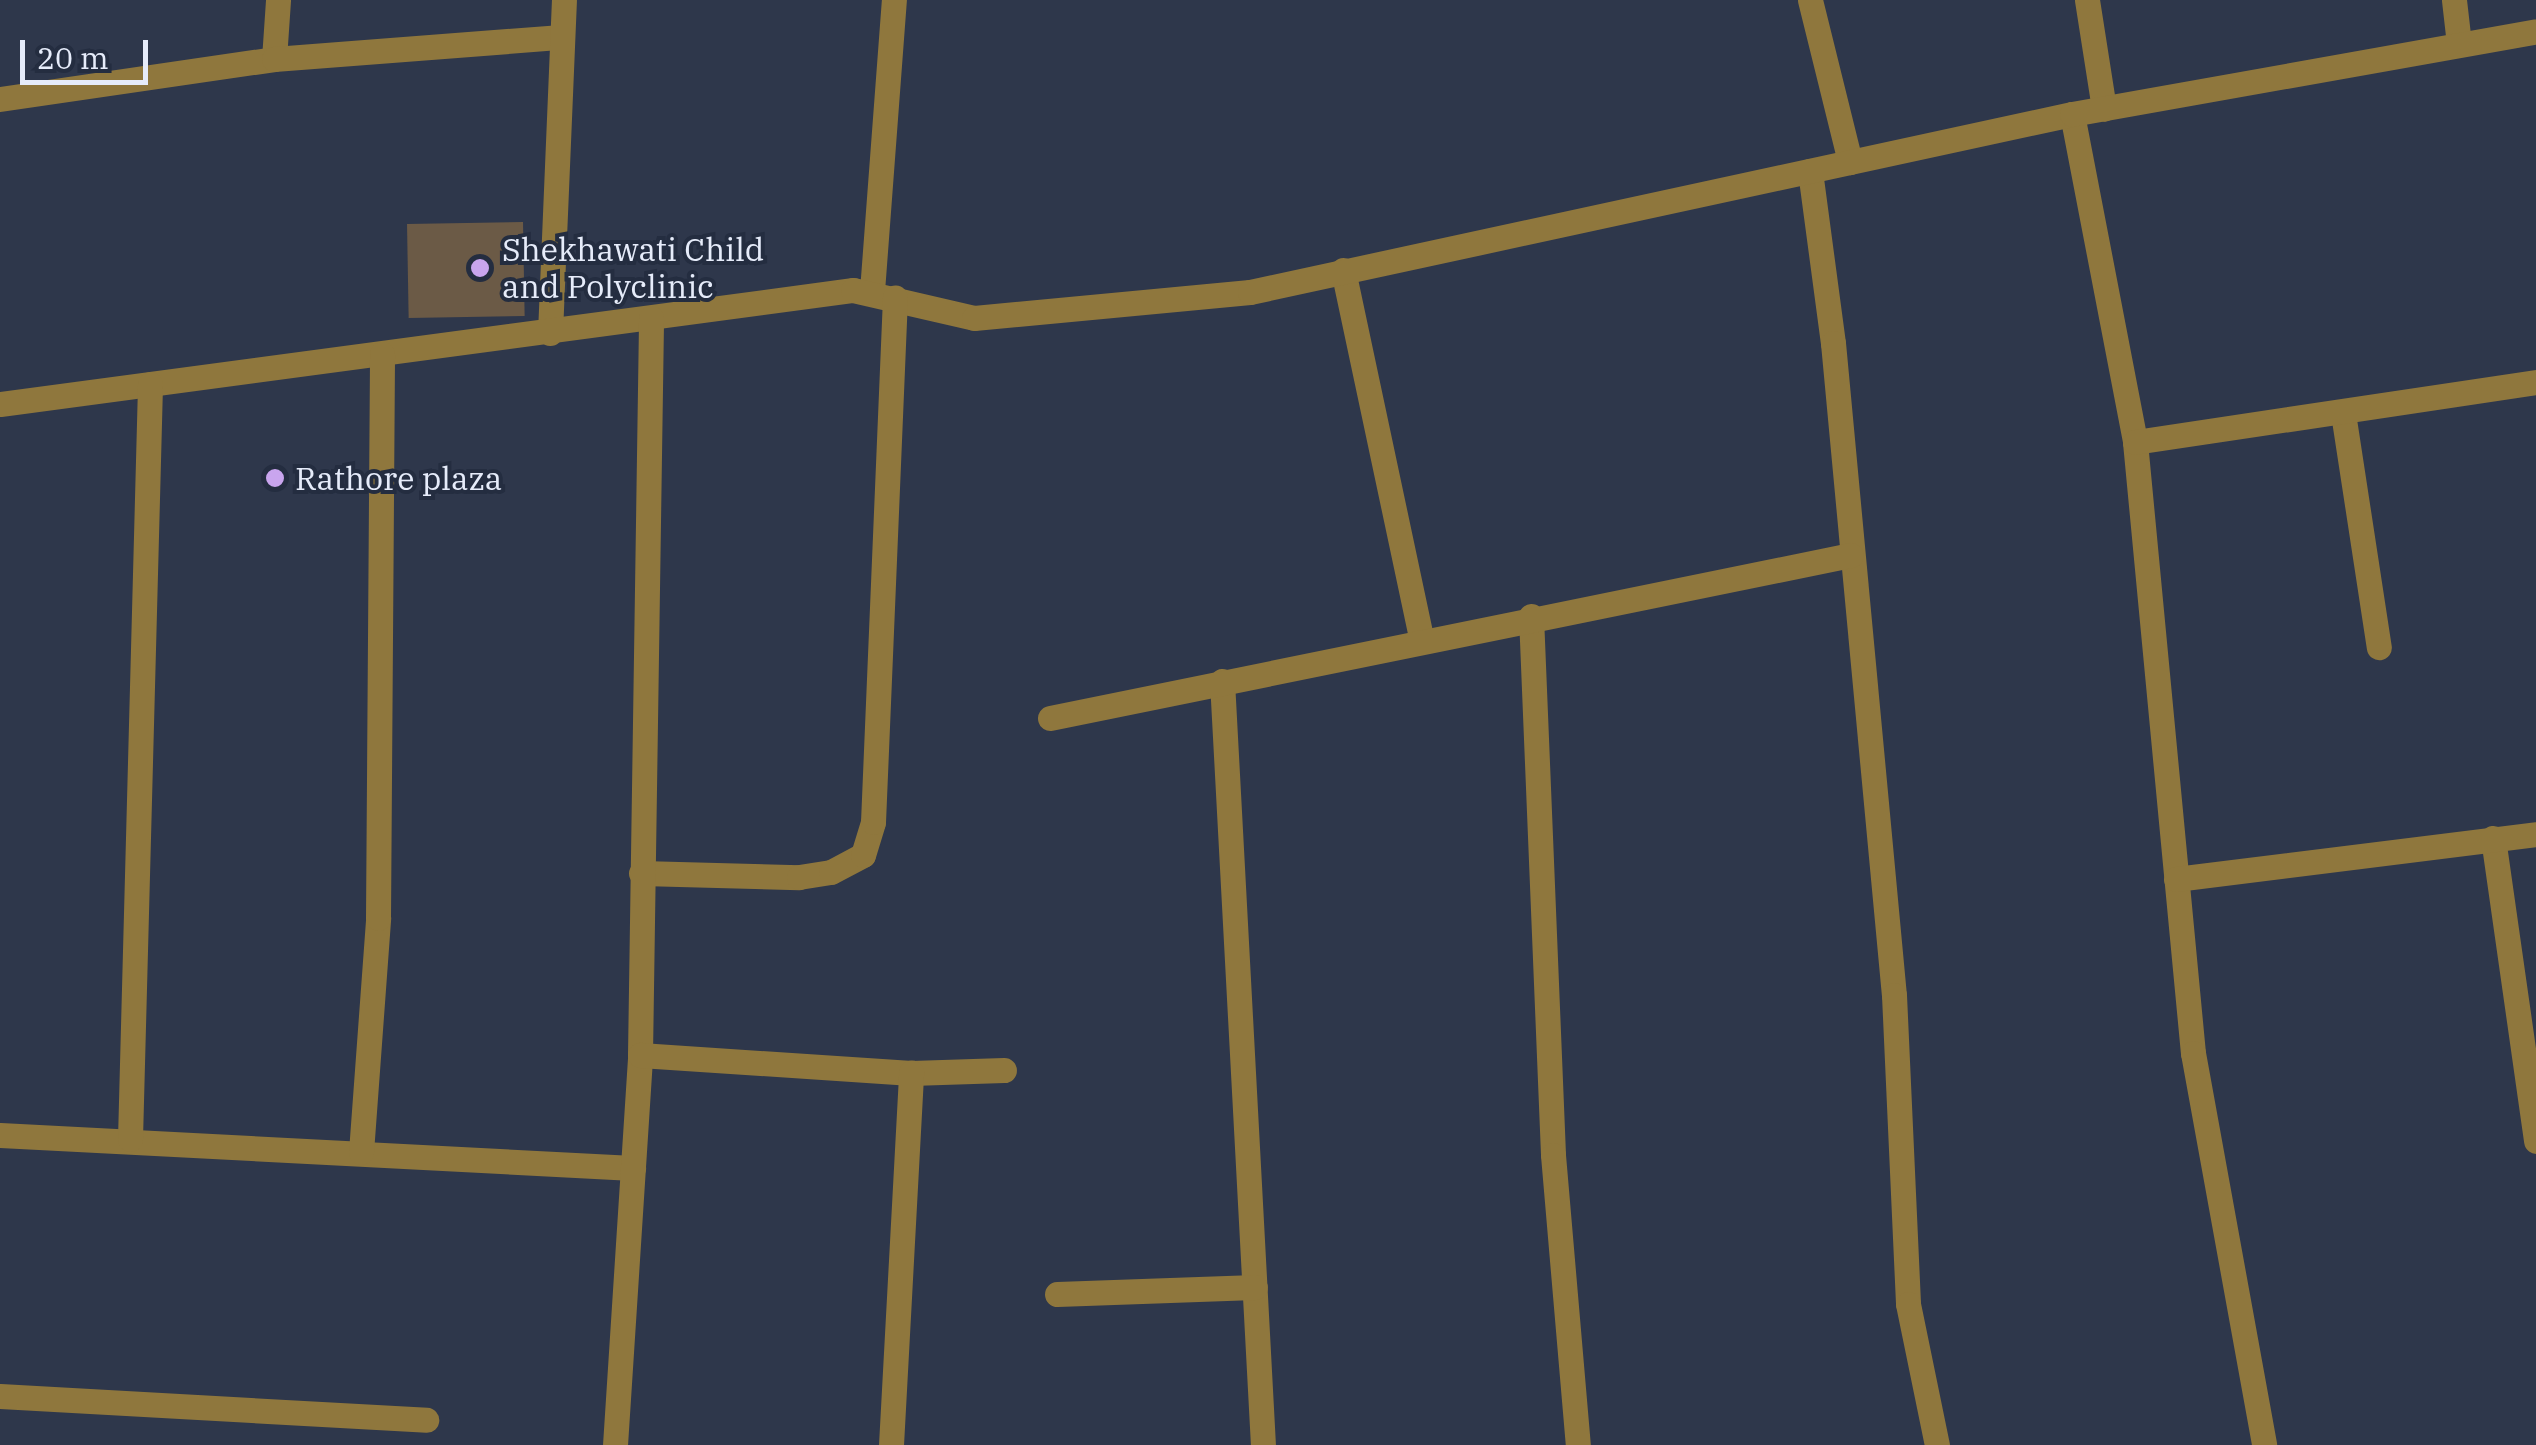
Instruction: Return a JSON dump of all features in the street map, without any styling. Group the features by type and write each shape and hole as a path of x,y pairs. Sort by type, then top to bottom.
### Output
{"street":[{"path":"274,59 278,0"},
{"path":"550,333 564,0"},
{"path":"641,873 799,877 830,872 863,855 873,822 883,294 894,0"},
{"path":"1810,0 1850,162"},
{"path":"2087,0 2104,108"},
{"path":"2454,0 2460,44"},
{"path":"0,404 652,318 883,294 974,318 1250,292 2072,114 2536,31"},
{"path":"0,99 274,59 561,37"},
{"path":"2072,114 2135,442 2193,1054 2264,1445"},
{"path":"1810,170 1894,995 1908,1304 1937,1445"},
{"path":"1344,270 1421,638"},
{"path":"615,1445 640,1056 652,318"},
{"path":"361,1152 378,918 382,354"},
{"path":"2135,442 2536,382"},
{"path":"130,1139 150,384"},
{"path":"2343,413 2379,647"},
{"path":"1050,718 1421,638 1851,555"},
{"path":"1531,616 1553,1155 1578,1445"},
{"path":"1222,681 1263,1445"},
{"path":"2176,879 2536,834"},
{"path":"2493,838 2536,1141"},
{"path":"640,1056 911,1073 1004,1070"},
{"path":"891,1445 911,1073"},
{"path":"0,1135 633,1168"},
{"path":"1057,1294 1255,1286"},
{"path":"0,1396 426,1420"}],"building":[{"path":"523,222 525,316 409,318 407,224"}],"place":[{"name":"Shekhawati Child and Polyclinic","path":"480,268"},
{"name":"Rathore plaza","path":"275,478"}]}
